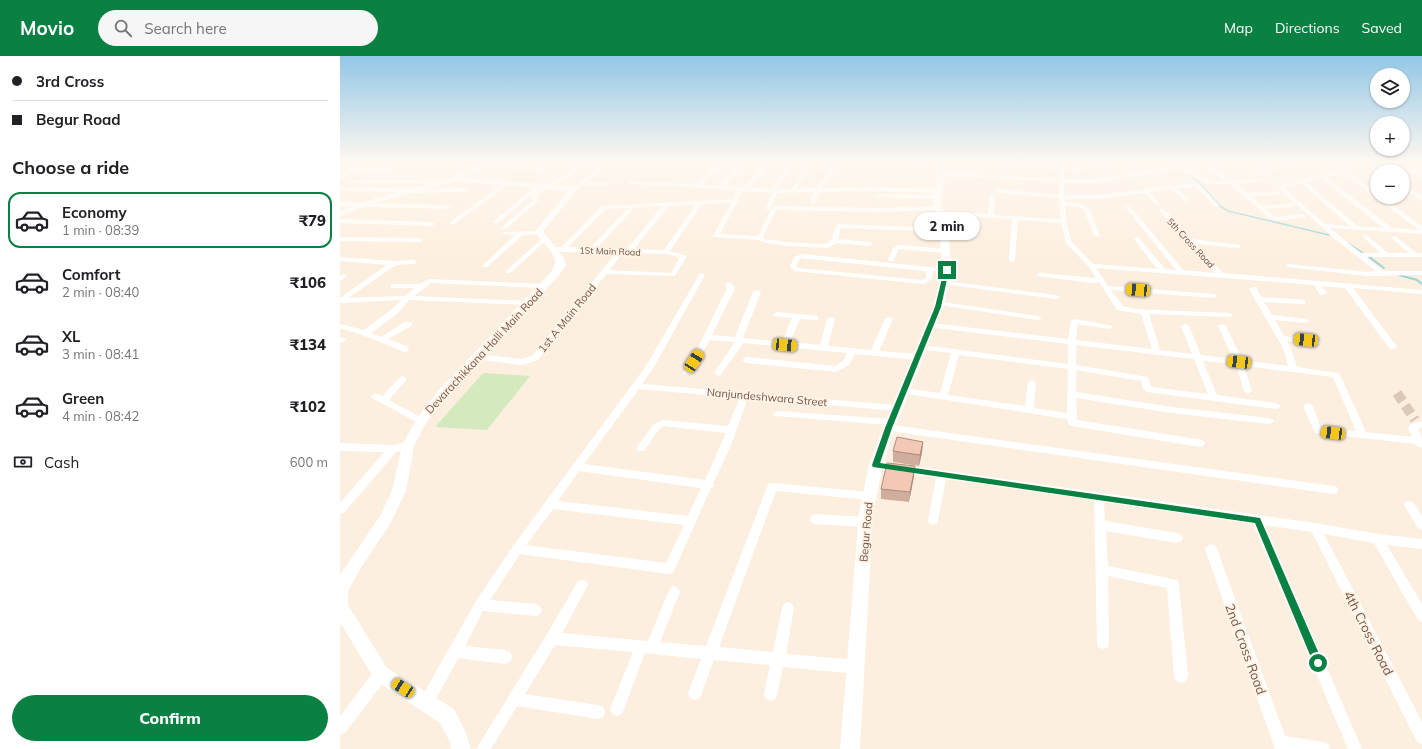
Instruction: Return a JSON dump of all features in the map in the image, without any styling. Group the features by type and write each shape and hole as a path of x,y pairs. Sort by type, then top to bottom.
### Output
{"street":[{"path":"340,214 398,194"},
{"path":"452,223 491,194"},
{"path":"496,222 533,194"},
{"name":"1St Main Road","path":"536,194 533,197 536,200 505,231 521,233 550,243 592,250 666,252 684,256 673,275 605,272"},
{"path":"550,243 540,230 569,194"},
{"path":"740,194 734,201 716,236 760,238 764,241 782,242 787,244 830,246 834,242 839,226 944,230"},
{"path":"768,208 772,194"},
{"path":"813,202 815,194"},
{"path":"897,194 939,202 991,216 1064,221"},
{"name":"Begur Road","path":"850,749 869,496 876,465 890,425 931,325 939,303 946,276 944,230 939,202 939,194"},
{"path":"1022,194 1062,200 1080,205 1087,209 1097,236"},
{"path":"1062,194 1064,221 1069,243 1091,266 1108,288 1120,308 1144,312 1229,316"},
{"path":"1062,200 1124,194"},
{"path":"1148,194 1157,204"},
{"path":"1179,194 1185,200"},
{"path":"1206,194 1217,206"},
{"path":"1245,195 1256,194"},
{"path":"1289,194 1338,239 1380,271 1387,273"},
{"path":"1317,194 1356,228"},
{"path":"1344,194 1390,230"},
{"path":"1245,195 1273,218 1279,219 1303,216"},
{"path":"880,196 939,202"},
{"path":"991,216 992,197"},
{"path":"508,272 604,207 734,201"},
{"path":"760,238 774,209 872,210 939,202"},
{"path":"666,252 700,203"},
{"path":"340,204 449,207"},
{"name":"1st A Main Road","path":"477,357 522,362 535,358 605,272 667,204"},
{"path":"1387,204 1422,231"},
{"path":"1260,208 1292,205"},
{"path":"592,250 632,206"},
{"path":"1128,208 1181,272"},
{"name":"5th Cross Road","path":"1162,210 1221,275"},
{"path":"1012,260 1015,218"},
{"path":"340,221 432,224"},
{"path":"1325,226 1422,231"},
{"path":"485,266 521,233"},
{"path":"1365,236 1386,255"},
{"path":"1393,237 1418,255"},
{"path":"340,239 420,240"},
{"path":"1138,239 1163,271"},
{"path":"1190,241 1238,246"},
{"path":"834,242 870,244"},
{"name":"Devarachikkana Halli Main Road","path":"461,749 459,740 448,716 381,674 340,607 340,590 357,561 385,520 399,492 408,446 421,420 442,394 556,273 561,265 560,258 550,243"},
{"path":"891,260 896,248 899,247 945,251"},
{"path":"1358,255 1418,255"},
{"path":"929,271 929,279 923,282 796,270 792,266 797,257 802,256 929,271 946,276 1056,297"},
{"path":"340,259 414,262"},
{"path":"340,301 394,262"},
{"path":"1091,266 1221,275 1422,292"},
{"path":"1289,266 1367,274 1422,273"},
{"path":"426,703 480,605 517,549 637,386 702,275"},
{"path":"1039,275 1092,281 1101,280"},
{"path":"365,333 394,312 422,286 432,281 544,286"},
{"path":"1316,283 1323,293"},
{"path":"687,372 701,350 731,288 729,284"},
{"path":"1347,285 1393,347"},
{"path":"394,286 422,286"},
{"path":"1108,288 1214,296"},
{"path":"1253,289 1287,348 1293,369"},
{"path":"718,373 739,341 757,292"},
{"path":"340,301 356,302 370,299 408,298 528,303"},
{"path":"1259,299 1302,302"},
{"path":"939,303 1038,318"},
{"path":"1144,312 1157,353"},
{"path":"777,314 815,318"},
{"path":"785,345 797,316"},
{"path":"1270,317 1306,321"},
{"path":"823,348 831,319"},
{"path":"874,353 889,320"},
{"path":"1109,327 1075,321 1072,342 1072,423 1200,443"},
{"path":"381,340 408,324"},
{"path":"931,325 1336,375 1363,436"},
{"path":"340,326 365,333 405,349"},
{"path":"1185,326 1214,398"},
{"path":"1222,326 1239,362 1248,391"},
{"path":"707,338 874,353 956,352 1072,367 1145,379 1147,389 1276,406"},
{"path":"1281,338 1318,342"},
{"path":"746,360 836,369 846,363 852,351"},
{"path":"943,397 956,352"},
{"path":"384,400 403,379"},
{"path":"1029,410 1032,383"},
{"name":"Nanjundeshwara Street","path":"637,386 897,408"},
{"path":"904,391 1073,417"},
{"path":"1073,394 1172,410 1269,421"},
{"path":"517,549 669,569 709,485 745,395"},
{"path":"375,396 421,420"},
{"path":"1308,406 1318,431 1421,443"},
{"path":"778,414 890,425 1333,490"},
{"path":"641,448 656,427 663,423 732,430"},
{"path":"1418,423 1413,429 1421,443"},
{"path":"340,447 393,450 408,446"},
{"path":"340,509 393,450"},
{"path":"876,465 1315,528 1378,539 1422,544"},
{"path":"578,467 709,485"},
{"path":"932,520 942,475"},
{"path":"694,693 772,487 869,496"},
{"path":"1099,498 1103,643"},
{"path":"550,504 692,521"},
{"path":"1409,505 1422,525"},
{"path":"814,519 866,522"},
{"path":"1257,520 1355,749"},
{"path":"1100,525 1177,538"},
{"name":"4th Cross Road","path":"1315,528 1422,737"},
{"path":"1378,539 1422,616"},
{"name":"2nd Cross Road","path":"1211,549 1281,746"},
{"path":"1102,570 1173,584 1181,676"},
{"path":"483,749 552,638 582,585"},
{"path":"618,709 646,647 674,592"},
{"path":"480,605 536,610"},
{"path":"771,694 788,608"},
{"path":"552,638 857,667"},
{"path":"455,651 505,657"},
{"path":"340,728 381,674"},
{"path":"514,698 598,712"},
{"path":"1281,746 1323,749"}],"green space":[{"path":"483,373 530,376 487,430 435,427"}],"building":[{"path":"897,437 923,442 920,455 893,451"},
{"path":"887,463 915,466 910,492 881,489"}],"waterway":[{"path":"1210,194 1220,206 1228,211 1329,235"},
{"path":"1342,239 1363,253"},
{"path":"1369,257 1384,268"},
{"path":"1399,275 1417,280 1422,284"}],"tunnel":[{"path":"1397,393 1415,420"}],"route":[{"path":"947,270 938,307 888,428 876,465 1257,520 1318,663"}]}
